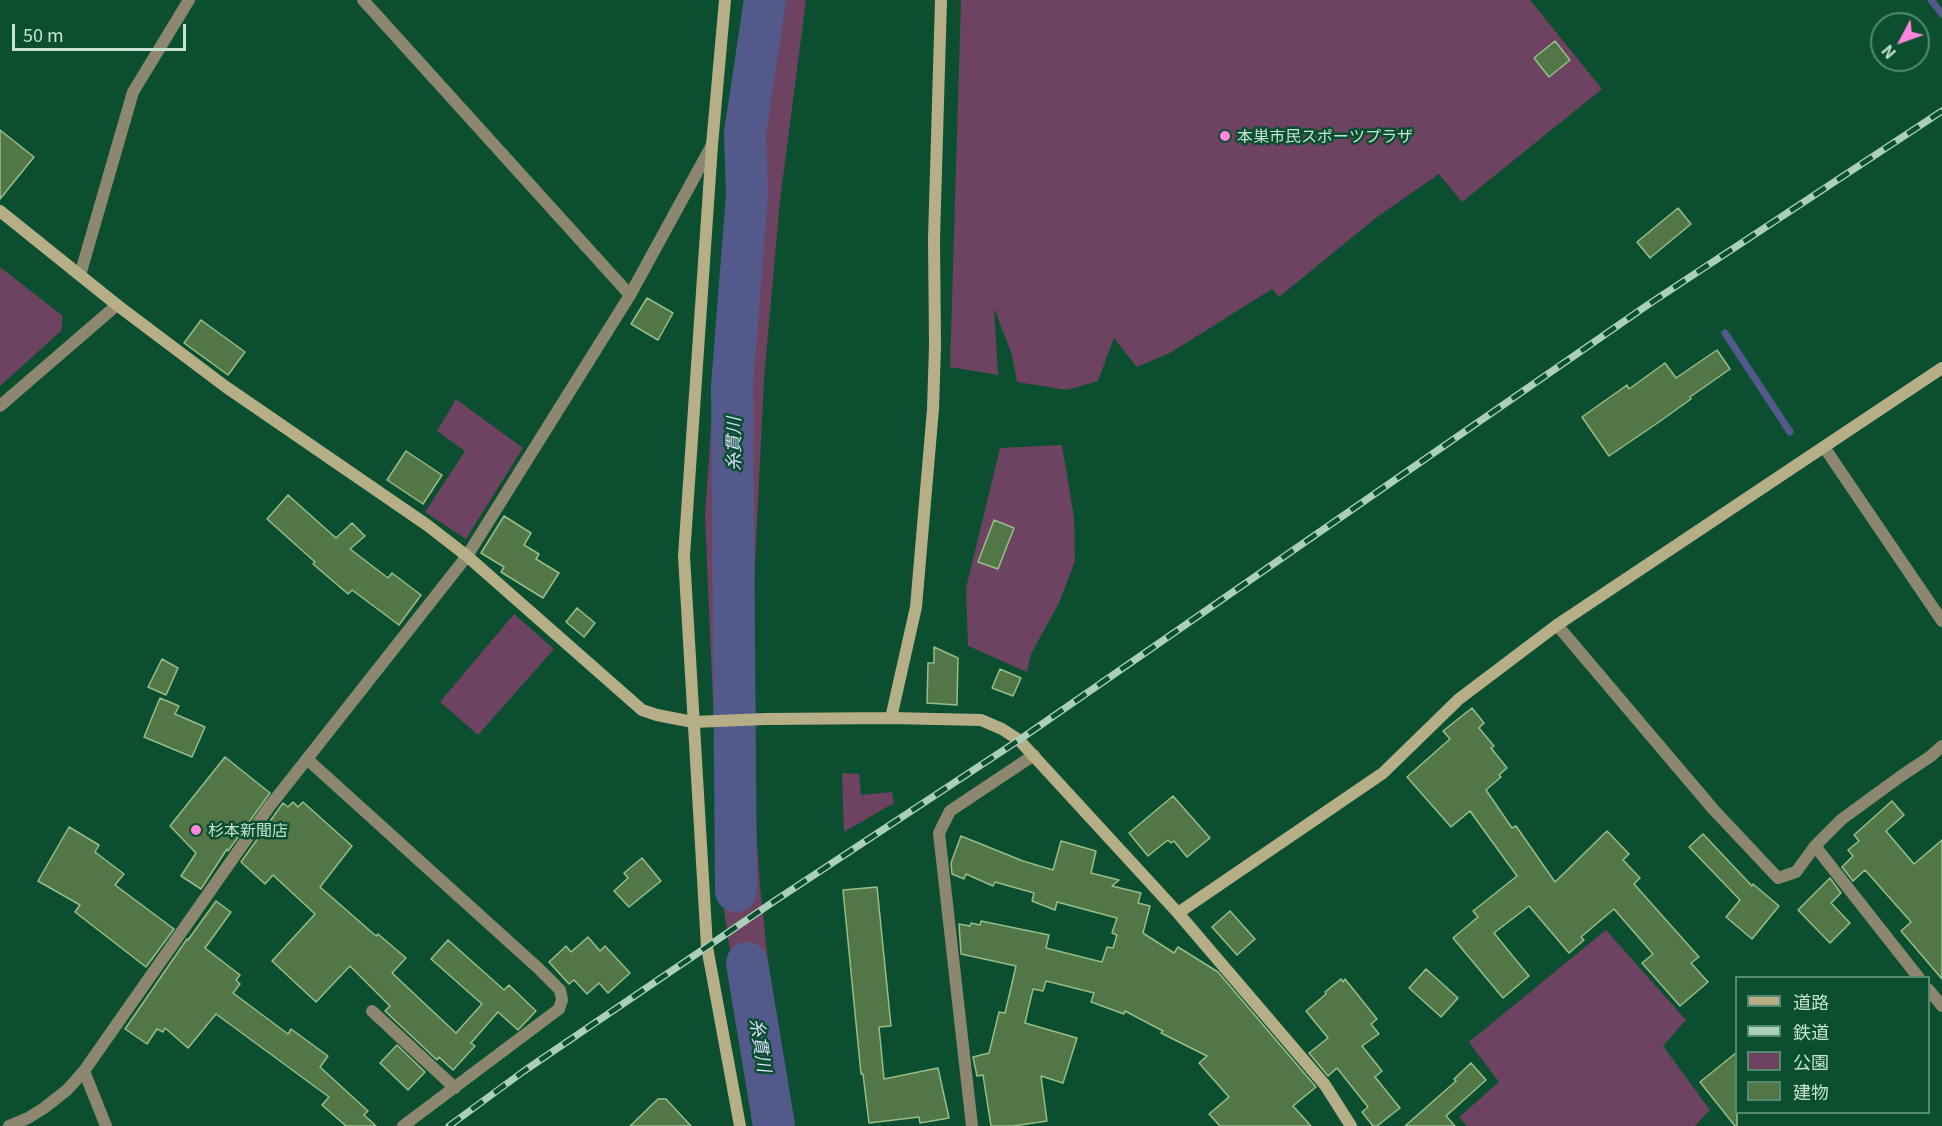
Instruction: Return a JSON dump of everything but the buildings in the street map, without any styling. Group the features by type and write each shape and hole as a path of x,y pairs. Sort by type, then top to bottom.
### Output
{"street":[{"path":"80,275 133,92 189,0"},
{"path":"363,0 630,295"},
{"path":"725,0 712,145 684,556 707,947 740,1126"},
{"path":"891,718 916,607 933,409 934,239 941,0"},
{"path":"9,1126 28,1119 44,1108 67,1090 84,1071 262,817 467,556 630,295 712,145"},
{"path":"0,211 117,305 225,387 427,525 467,556 642,710 693,722 766,718 981,720 1002,729 1019,740 1178,913 1325,1086 1352,1126"},
{"path":"0,406 117,305"},
{"path":"1178,913 1383,773 1459,699 1557,625 1942,368"},
{"path":"1824,447 1942,621"},
{"path":"1557,625 1713,809 1778,878 1796,872 1815,846 1842,819 1942,746"},
{"path":"972,1126 939,833 950,811 1034,755"},
{"path":"307,759 560,990 562,1000 559,1009 403,1126"},
{"path":"1815,846 1917,976"},
{"path":"1930,990 1942,1006"},
{"path":"372,1011 455,1088"},
{"path":"84,1071 106,1126"}],"green space":[{"path":"745,0 806,0 780,201 764,379 748,708 760,886 772,999 794,1126 756,1126 721,890 705,516 732,117"},
{"name":"本巣市民スポーツプラザ","path":"961,0 1530,0 1602,89 1462,202 1439,174 1377,217 1279,297 1272,289 1170,353 1137,367 1114,338 1098,381 1067,390 1017,382 1012,355 994,308 998,375 950,367"},
{"path":"0,267 63,316 61,331 0,386"},
{"path":"456,399 523,448 466,539 425,512 465,451 437,431"},
{"path":"1062,445 1074,517 1075,561 1059,603 1031,654 1027,672 968,646 966,588 1000,448"},
{"path":"514,614 554,649 478,735 440,702"},
{"path":"842,773 859,774 861,795 892,792 894,803 844,832"},
{"path":"1606,930 1686,1020 1663,1046 1710,1110 1695,1126 1467,1126 1459,1117 1499,1082 1469,1042"}],"waterway":[{"name":"糸貫川","path":"736,891 732,386 747,195 745,133 765,0"},
{"path":"1931,0 1942,14"},
{"path":"1725,333 1790,432"},
{"name":"糸貫川","path":"747,963 774,1126"}],"railway":[{"path":"449,1126 524,1071 773,902 1019,740 1649,304 1942,111"}],"place":[{"name":"本巣市民スポーツプラザ","path":"1225,136"},
{"name":"杉本新聞店","path":"196,830"}]}
